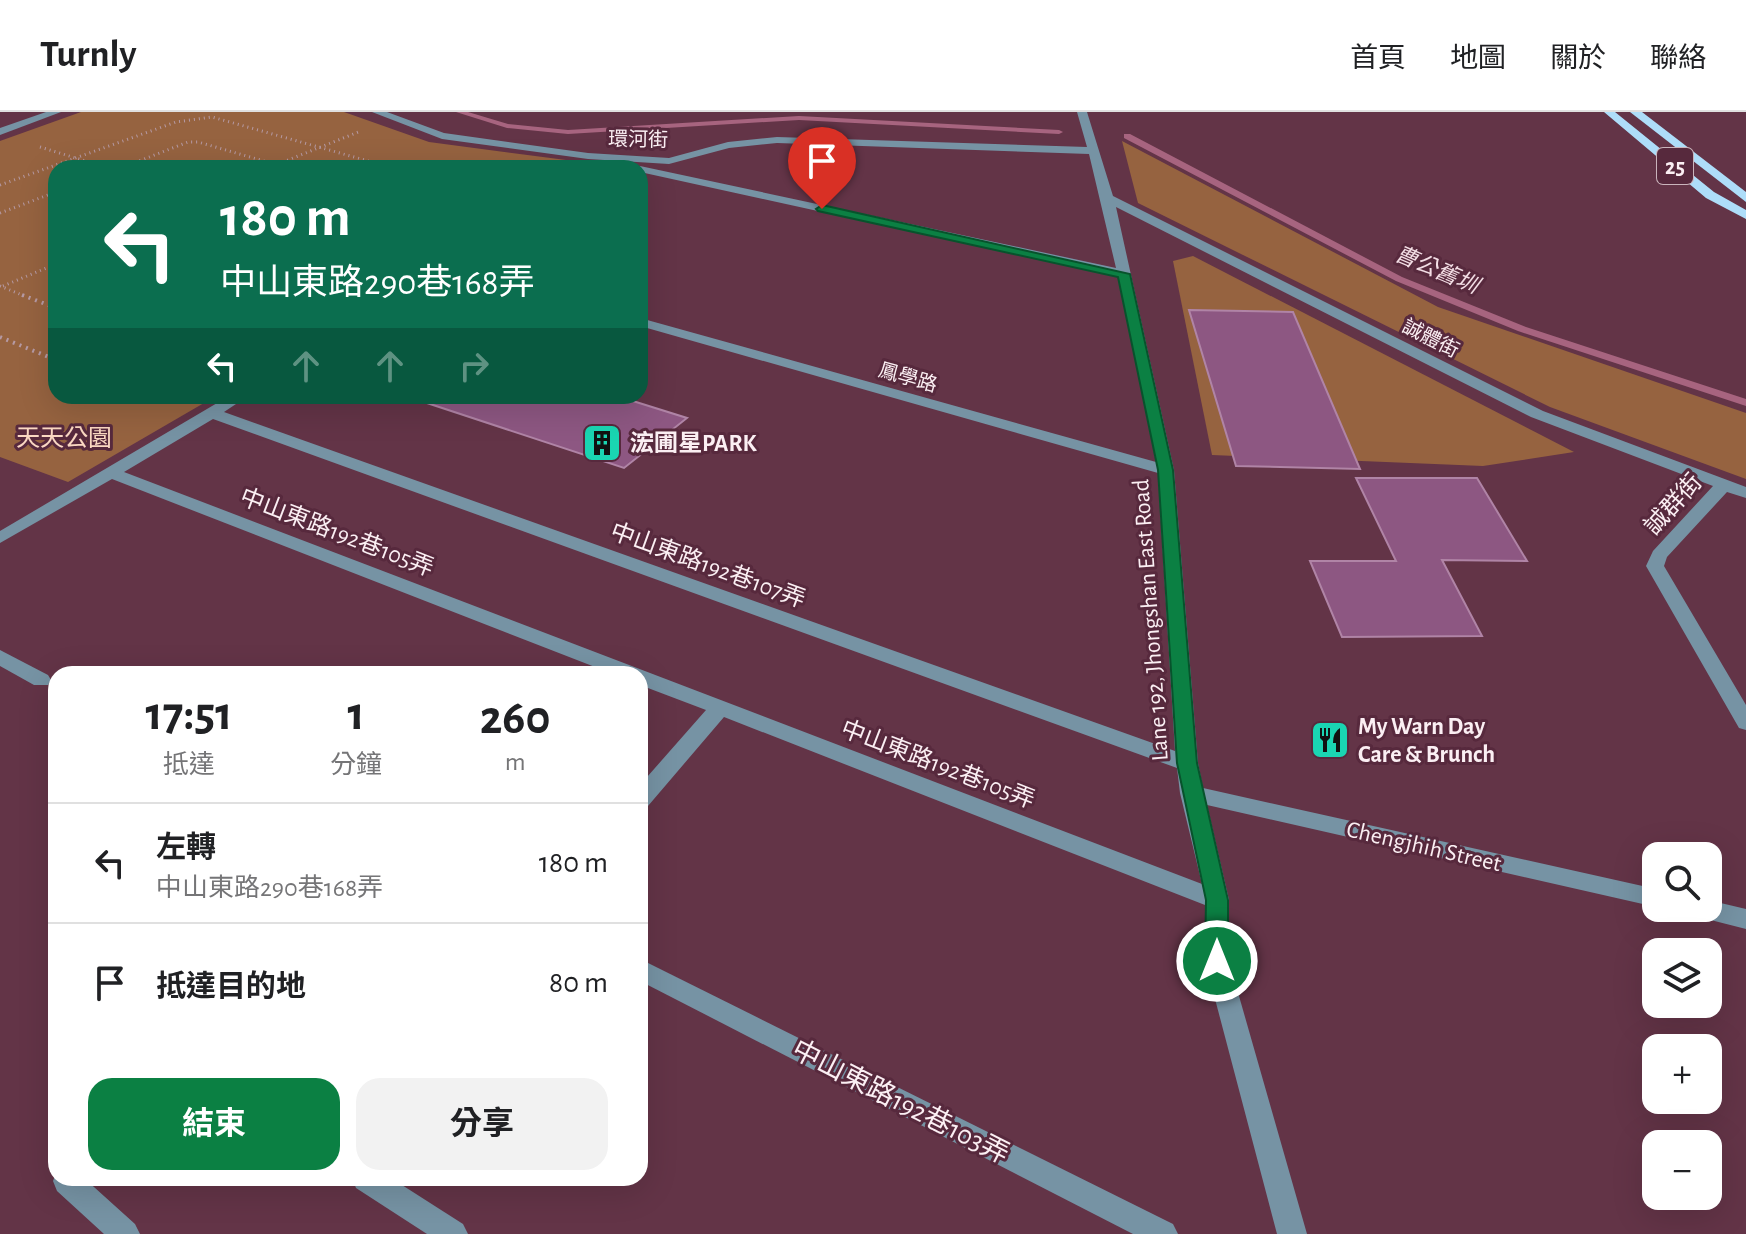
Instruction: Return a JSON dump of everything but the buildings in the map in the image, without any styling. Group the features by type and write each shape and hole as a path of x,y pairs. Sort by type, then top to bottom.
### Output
{"main road":[{"name":"25","path":"1609,112 1710,195 1746,215"},
{"name":"25","path":"1635,112 1746,198"}],"street":[{"path":"0,132 56,112"},
{"name":"環河街","path":"377,112 442,136 588,156 669,161 728,145 777,140 1093,145"},
{"name":"Lane 192, Jhongshan East Road","path":"1082,112 1108,198 1166,470 1187,763 1191,793 1217,900 1217,961 1292,1234"},
{"path":"0,124 13,127"},
{"path":"619,160 625,160"},
{"path":"648,170 1124,274"},
{"name":"誠體街","path":"1108,198 1537,414 1746,493"},
{"name":"鳳學路","path":"648,324 1166,470"},
{"path":"0,538 227,404"},
{"name":"中山東路192巷107弄","path":"212,413 1187,763"},
{"name":"中山東路192巷105弄","path":"113,473 592,666"},
{"name":"誠群街","path":"1724,485 1659,555 1655,566 1746,723"},
{"path":"0,657 41,680"},
{"name":"中山東路192巷105弄","path":"648,680 1217,900"},
{"path":"648,791 720,708"},
{"name":"Chengjhih Street","path":"1191,793 1642,895"},
{"path":"1722,913 1746,919"},
{"name":"中山東路192巷103弄","path":"648,973 1163,1234"},
{"path":"74,1186 125,1234"},
{"path":"378,1186 453,1234"}],"path":[{"path":"70,160 176,122 212,117 365,160"},
{"path":"289,160 394,118"},
{"path":"142,160 188,142 198,142 260,160"},
{"path":"31,144 82,160"},
{"path":"0,185 48,168"},
{"path":"0,213 48,195"},
{"path":"1,286 48,267"},
{"path":"1,286 48,305"},
{"path":"0,337 48,357"}],"green space":[{"name":"天天公園","path":"81,112 344,112 429,142 566,160 48,160 48,404 202,404 68,482 0,457 0,141"},
{"path":"1122,141 1438,307 1746,413 1746,479 1550,407 1138,203"},
{"path":"1193,256 1574,452 1483,466 1212,455 1173,261"}],"waterway":[{"name":"曹公舊圳","path":"460,112 507,126 568,132 799,118 1059,132"},
{"name":"曹公舊圳","path":"1127,136 1399,279 1522,329 1746,403"}],"place":[{"name":"浤圃星PARK","path":"602,443"},
{"name":"My Warn Day Care & Brunch","path":"1330,740"}],"route":[{"path":"822,209 1124,274 1166,470 1187,763 1191,793 1217,900 1217,961"}]}
